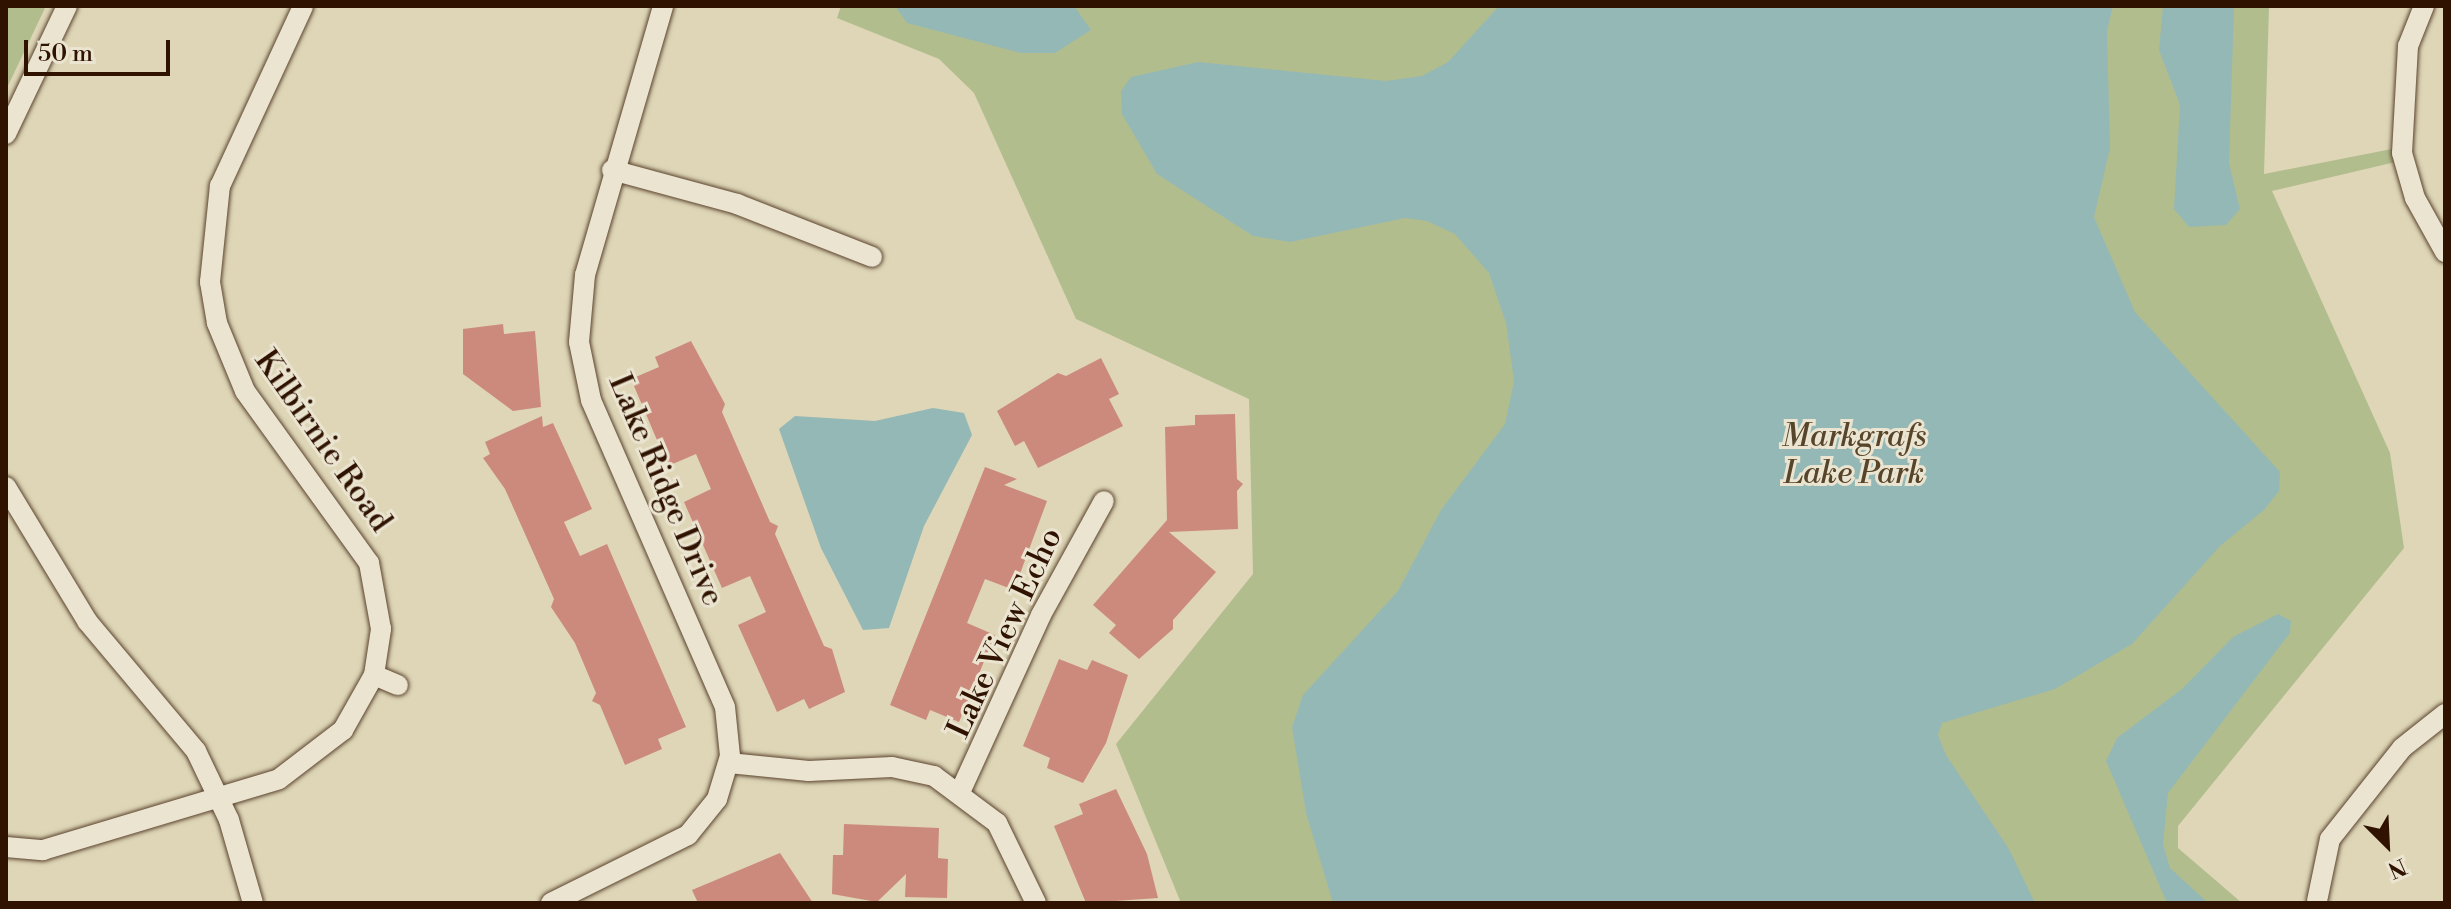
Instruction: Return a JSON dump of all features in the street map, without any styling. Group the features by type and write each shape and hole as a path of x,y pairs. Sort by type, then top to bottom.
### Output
{"street":[{"path":"6,134 67,6"},
{"name":"Kilbirnie Road","path":"6,847 43,850 279,779 322,751 360,706 374,675 381,629 369,563 357,536 245,391 217,323 210,282 220,186 303,6"},
{"name":"Lake Ridge Drive","path":"551,903 688,835 717,799 729,763 722,699 583,368 581,298 612,170 663,6"},
{"path":"2424,6 2408,46 2402,153 2415,198 2445,252"},
{"path":"612,170 737,204 872,257"},
{"path":"6,488 87,621 175,722 221,798 253,903"},
{"name":"Lake View Echo","path":"961,790 1041,615 1104,501"},
{"path":"374,675 398,685"},
{"path":"2317,901 2330,839 2402,748 2445,714"},
{"path":"729,763 799,771 892,767 961,790 1009,839 1036,903"}],"green space":[{"path":"6,6 46,6 6,90"},
{"name":"Markgrafs Lake Park","path":"841,6 2269,6 2264,174 2402,147 2404,160 2272,191 2390,453 2404,548 2178,826 2178,848 2242,903 1181,903 1116,744 1253,574 1249,399 1076,319 974,93 939,59 837,18"}],"water":[{"path":"895,6 1074,6 1091,30 1055,53 1021,53 907,23"},
{"name":"Markgrafs Lake Park","path":"1499,6 2113,6 2107,31 2110,148 2094,217 2135,312 2280,472 2279,491 2264,510 2220,546 2132,644 2055,689 1942,723 1938,735 1946,755 2009,849 2035,903 1333,903 1306,813 1292,727 1303,695 1398,591 1441,510 1505,424 1514,381 1506,323 1489,273 1455,234 1427,221 1405,218 1290,242 1253,236 1157,174 1122,114 1121,91 1131,77 1198,62 1386,81 1422,76 1448,62"},
{"path":"2163,6 2234,6 2229,163 2240,209 2226,225 2189,227 2174,209 2180,105 2159,50"},
{"path":"933,408 964,413 972,435 924,526 889,628 863,630 821,548 779,429 795,416 875,421"},
{"path":"2278,614 2291,621 2290,633 2168,793 2163,844 2170,868 2208,903 2167,903 2106,761 2117,738 2182,689 2233,637"}],"building":[{"path":"503,324 504,334 535,331 541,407 513,411 463,374 463,329"},
{"path":"691,341 725,404 722,412 770,522 778,526 775,534 824,646 832,649 845,692 809,709 804,699 777,712 738,625 766,612 750,576 722,588 684,502 711,489 696,454 668,466 631,379 659,367 655,357"},
{"path":"1101,358 1119,394 1109,399 1123,426 1038,468 1024,441 1015,446 997,411 1058,373 1066,376"},
{"path":"1235,414 1237,479 1243,484 1237,491 1238,529 1169,532 1216,572 1173,620 1173,629 1139,659 1109,633 1116,625 1093,605 1167,520 1165,427 1195,425 1195,415"},
{"path":"542,416 543,427 553,423 592,509 564,522 580,556 607,544 686,727 658,739 662,749 625,765 600,705 592,701 596,693 575,643 551,607 554,599 505,489 483,458 490,454 485,442"},
{"path":"985,467 1017,479 1004,485 1047,501 1014,590 985,579 967,623 995,635 959,722 930,710 926,720 890,705"},
{"path":"1059,659 1087,670 1092,660 1128,675 1106,743 1083,783 1047,768 1050,758 1023,746"},
{"path":"1116,789 1147,854 1158,898 1086,903 1054,826 1083,814 1079,804"},
{"path":"844,824 939,828 938,858 948,859 947,898 905,897 906,874 877,902 832,894 833,855 843,855"},
{"path":"780,853 813,903 698,903 692,890"}]}
